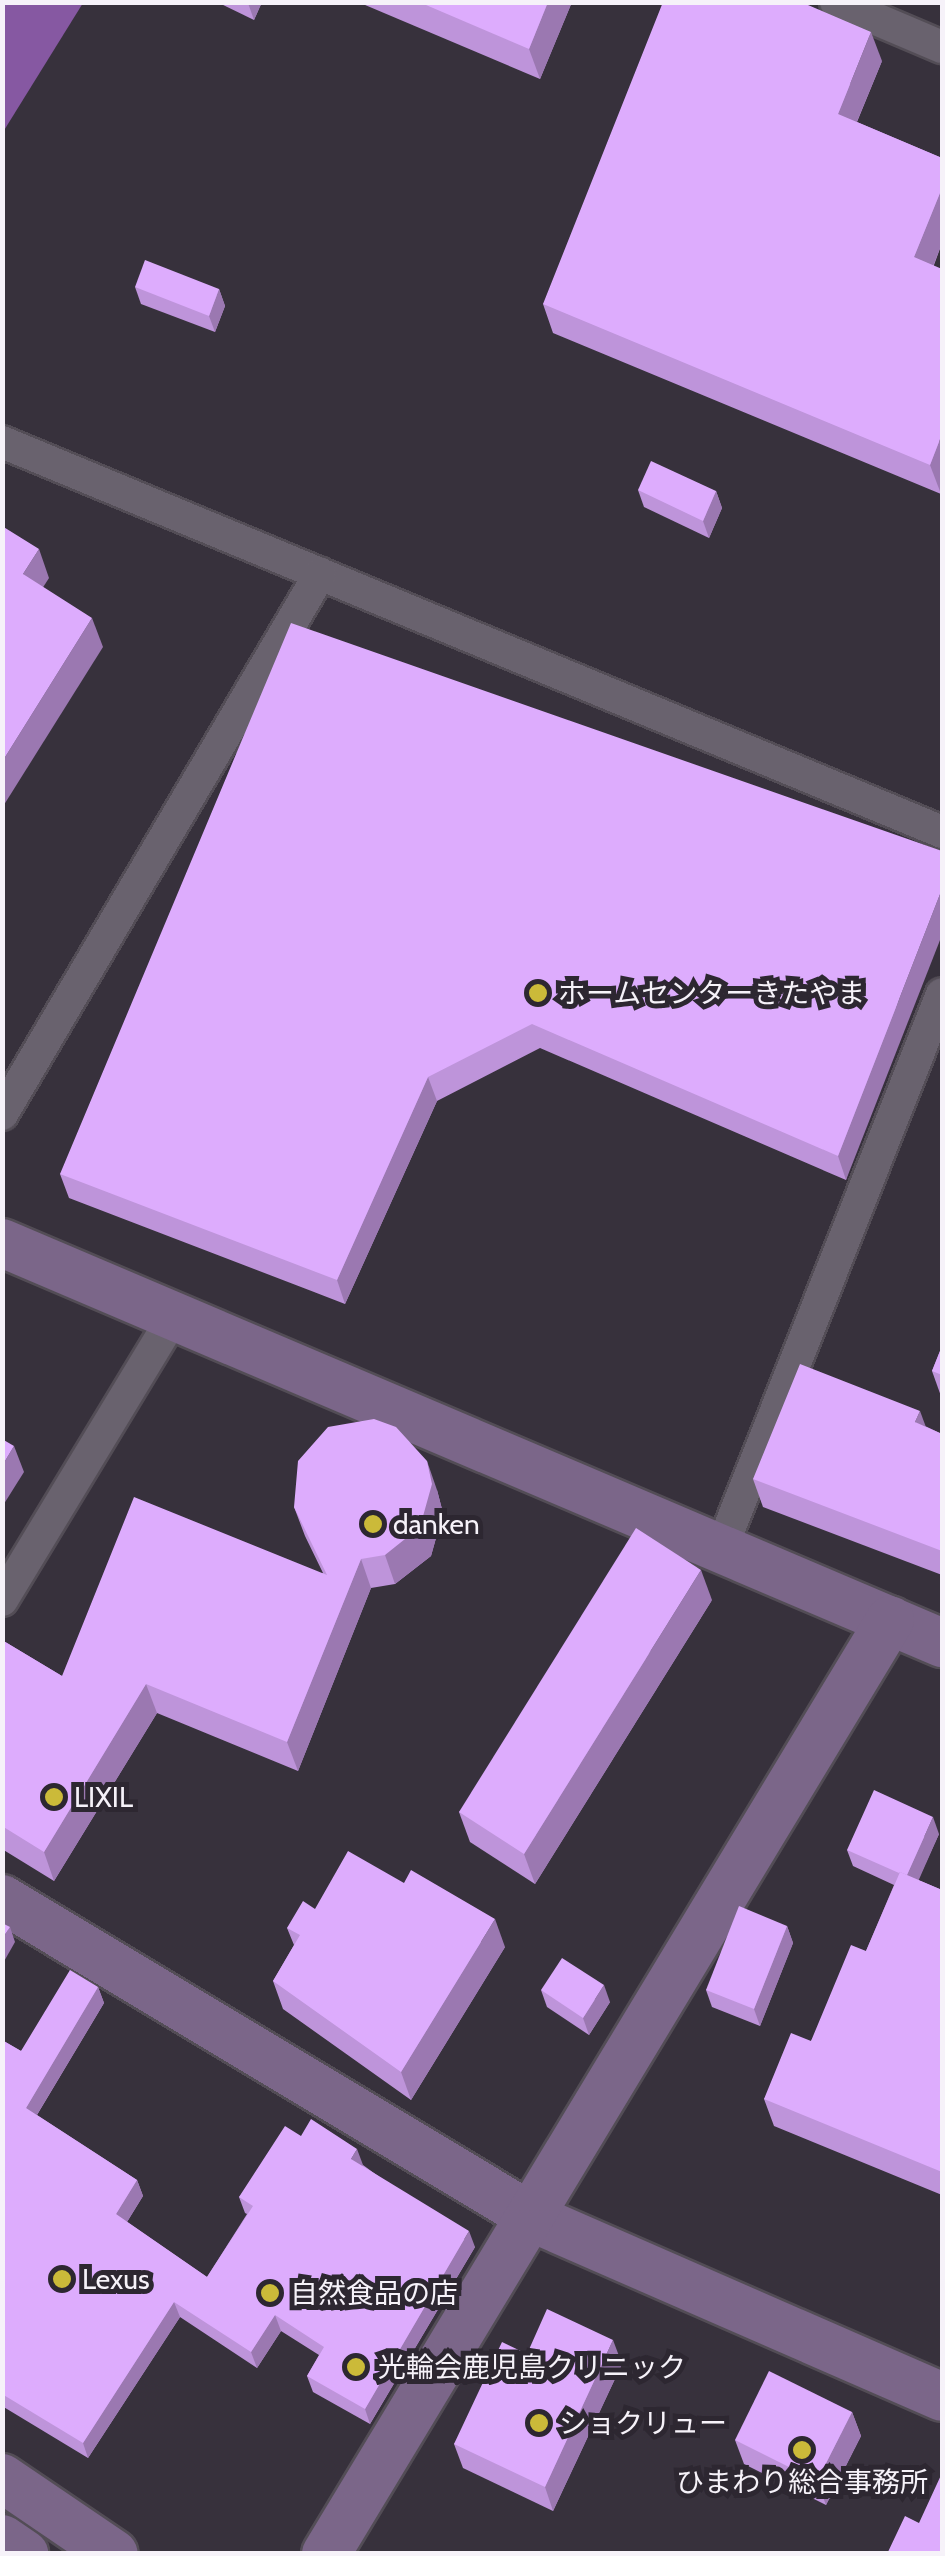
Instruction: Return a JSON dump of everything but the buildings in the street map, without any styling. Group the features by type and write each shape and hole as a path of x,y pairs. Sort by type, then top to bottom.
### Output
{"street":[{"path":"836,2 942,47"},
{"path":"2,442 942,832"},
{"path":"2,1114 320,574"},
{"path":"720,1548 942,994"},
{"path":"2,1243 942,1643"},
{"path":"2,1600 174,1316"},
{"path":"326,2554 535,2220 890,1620"},
{"path":"2,1899 535,2220 942,2397"},
{"path":"2,2478 114,2554"},
{"path":"2,2539 24,2554"}],"shaded area":[{"path":"2,3 83,3 3,132"}],"place":[{"name":"ホームセンターきたやま","path":"538,993"},
{"name":"danken","path":"373,1524"},
{"name":"LIXIL","path":"54,1797"},
{"name":"Lexus","path":"62,2279"},
{"name":"自然食品の店","path":"270,2293"},
{"name":"光輪会鹿児島クリニック","path":"356,2367"},
{"name":"ショクリュー","path":"539,2423"},
{"name":"ひまわり総合事務所","path":"802,2450"}]}
